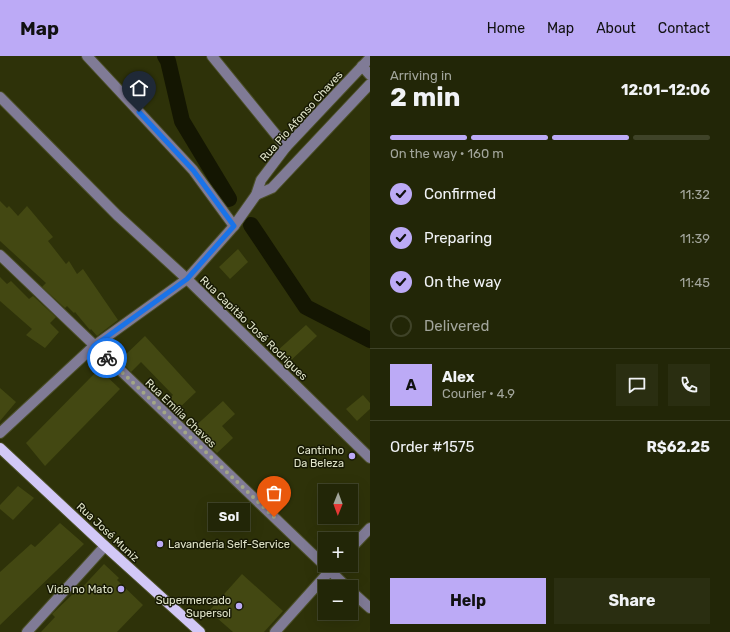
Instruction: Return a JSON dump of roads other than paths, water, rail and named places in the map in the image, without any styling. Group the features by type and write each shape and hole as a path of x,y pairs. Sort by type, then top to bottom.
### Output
{"main road":[{"name":"Rua José Muniz","path":"0,448 104,546 200,632"}],"street":[{"path":"87,56 193,170 234,226"},
{"path":"212,56 286,147"},
{"name":"Rua Pio Afonso Chaves","path":"0,433 94,346 187,279 234,226 256,195 260,180 286,147 370,58"},
{"path":"362,66 370,74"},
{"name":"Rua Pio Afonso Chaves","path":"256,195 272,188 370,84"},
{"name":"Rua Capitão José Rodrigues","path":"0,97 117,215 187,279 370,458"},
{"name":"Rua Emília Chaves","path":"0,255 94,346 318,554"},
{"path":"358,541 370,528"},
{"path":"27,632 104,546"},
{"path":"275,632 329,572"},
{"path":"358,597 370,608"}],"waterway":[{"path":"165,56 168,61 182,121 229,199"},
{"path":"251,225 306,307 370,340"}],"place":[{"name":"Cantinho Da Beleza","path":"352,456"},
{"name":"Sol","path":"274,517"},
{"name":"Lavanderia Self-Service","path":"160,544"},
{"name":"Vida no Mato","path":"121,589"},
{"name":"Supermercado Supersol","path":"239,606"}]}
